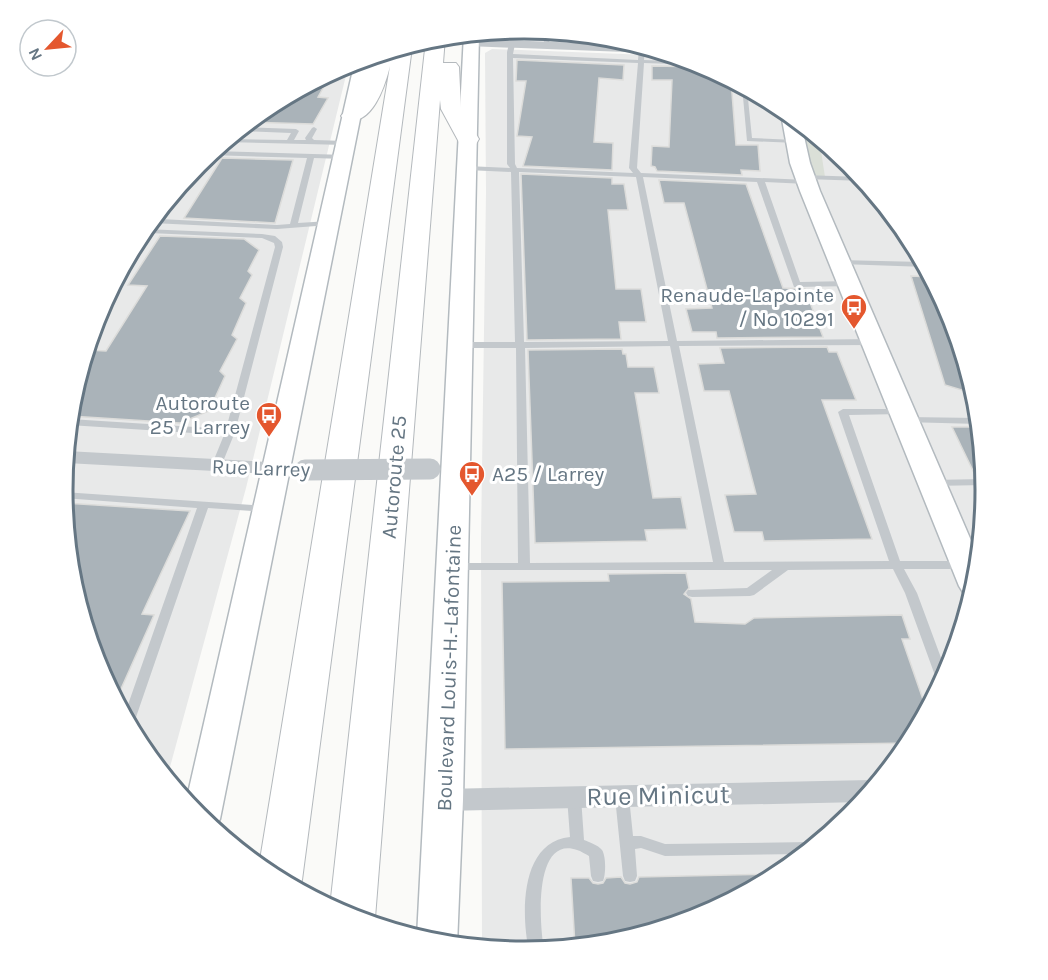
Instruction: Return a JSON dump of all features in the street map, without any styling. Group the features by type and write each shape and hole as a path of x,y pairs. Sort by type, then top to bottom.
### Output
{"highway":[{"path":"450,46 448,74 451,109 468,139"},
{"name":"Autoroute 25","path":"353,908 434,48"},
{"path":"281,870 402,56"},
{"path":"352,116 372,94 382,62"}],"main road":[{"name":"Boulevard Louis-H.-Lafontaine","path":"438,932 453,567 443,469 460,345 472,42"},
{"path":"204,807 268,509 290,470 329,223 362,69"},
{"path":"792,127 806,179 967,570"}],"street":[{"path":"488,41 508,44 535,39"},
{"name":"Rue Larrey","path":"74,458 290,470 443,469"},
{"name":"Rue Minicut","path":"444,800 622,796 855,796"}],"lane":[{"path":"505,40 508,44 512,164 515,170 524,567"},
{"path":"508,44 632,52"},
{"path":"645,55 633,168 639,175 719,566"},
{"path":"745,97 749,140 795,142"},
{"path":"253,129 296,131 289,143"},
{"path":"312,142 308,138 314,129"},
{"path":"238,141 312,142 344,150"},
{"path":"224,154 310,158 344,150"},
{"path":"293,226 310,158"},
{"path":"467,168 760,180 850,179"},
{"path":"760,180 797,285 845,273 915,266"},
{"path":"162,221 293,226 329,223"},
{"path":"154,231 262,236 278,242 279,247 230,432 216,467"},
{"path":"460,345 874,342"},
{"path":"938,668 911,592 896,565 843,412 969,420"},
{"path":"78,423 230,432"},
{"path":"932,483 975,482"},
{"path":"73,496 268,509"},
{"path":"132,712 203,506"},
{"path":"453,567 896,565 966,575"},
{"path":"692,593 750,592 785,566"},
{"path":"622,796 630,876"},
{"path":"574,797 577,843"},
{"path":"627,843 641,842 665,850 799,848"},
{"path":"535,941 533,901 541,864 553,847 577,843 597,853 598,876"}],"shaded area":[{"path":"492,49 644,55 697,73 750,99 799,132 843,171 863,193 882,215 915,265 941,317 960,373 974,461 975,490 971,549 960,607 951,635 941,663 915,716 882,765 863,787 843,809 799,848 749,881 697,907 641,926 553,940 482,939 481,540 486,192 485,53"},
{"path":"346,76 246,488 169,769 133,715 107,663 88,607 82,578 77,549 73,490 77,431 88,373 107,317 133,264 166,215 185,193 205,171 249,132 299,99"},
{"path":"794,128 821,151 825,177 806,177"}],"building":[{"path":"517,60 624,65 623,80 599,78 594,142 613,143 612,170 523,166 532,137 517,136 526,81 516,81"},
{"path":"652,66 679,66 732,90 736,145 758,145 760,171 741,170 742,175 657,171 651,166 652,146 669,147 672,80 652,80"},
{"path":"324,87 318,97 328,98 313,124 263,122 299,99"},
{"path":"222,158 293,160 275,223 184,218"},
{"path":"521,174 612,178 612,184 624,184 628,210 608,210 616,289 641,289 646,322 619,322 621,339 527,340"},
{"path":"659,180 746,184 783,288 805,289 823,337 717,338 716,332 692,332 686,309 712,308 684,203 664,203"},
{"path":"160,236 244,239 259,250 248,271 252,275 240,298 246,303 232,335 237,339 220,371 225,376 209,411 180,423 79,417 88,373 95,350 106,351 147,286 128,285"},
{"path":"911,276 921,276 941,317 964,391 945,385"},
{"path":"827,347 829,352 837,352 856,400 822,400 872,539 764,541 762,532 734,532 725,495 756,494 729,391 704,391 698,364 724,363 720,348"},
{"path":"622,349 623,354 626,354 628,367 654,367 659,393 635,393 653,498 681,497 687,529 645,530 647,541 535,543 528,350"},
{"path":"952,427 970,427 974,474"},
{"path":"73,504 190,511 142,614 154,615 120,690 107,663 88,607 77,549"},
{"path":"686,573 689,588 684,594 691,599 695,622 745,624 754,618 902,615 910,639 902,639 923,699 897,743 505,749 502,582 609,581 608,574"},
{"path":"760,874 697,907 669,917 641,926 575,938 571,878 589,878 593,883 598,884 603,883 606,878 621,877 625,883 630,884 637,882 639,877"}],"place":[{"name":"Renaude-Lapointe / No 10291","path":"854,330"},
{"name":"Autoroute 25 / Larrey","path":"269,438"},
{"name":"A25 / Larrey","path":"472,497"}]}
